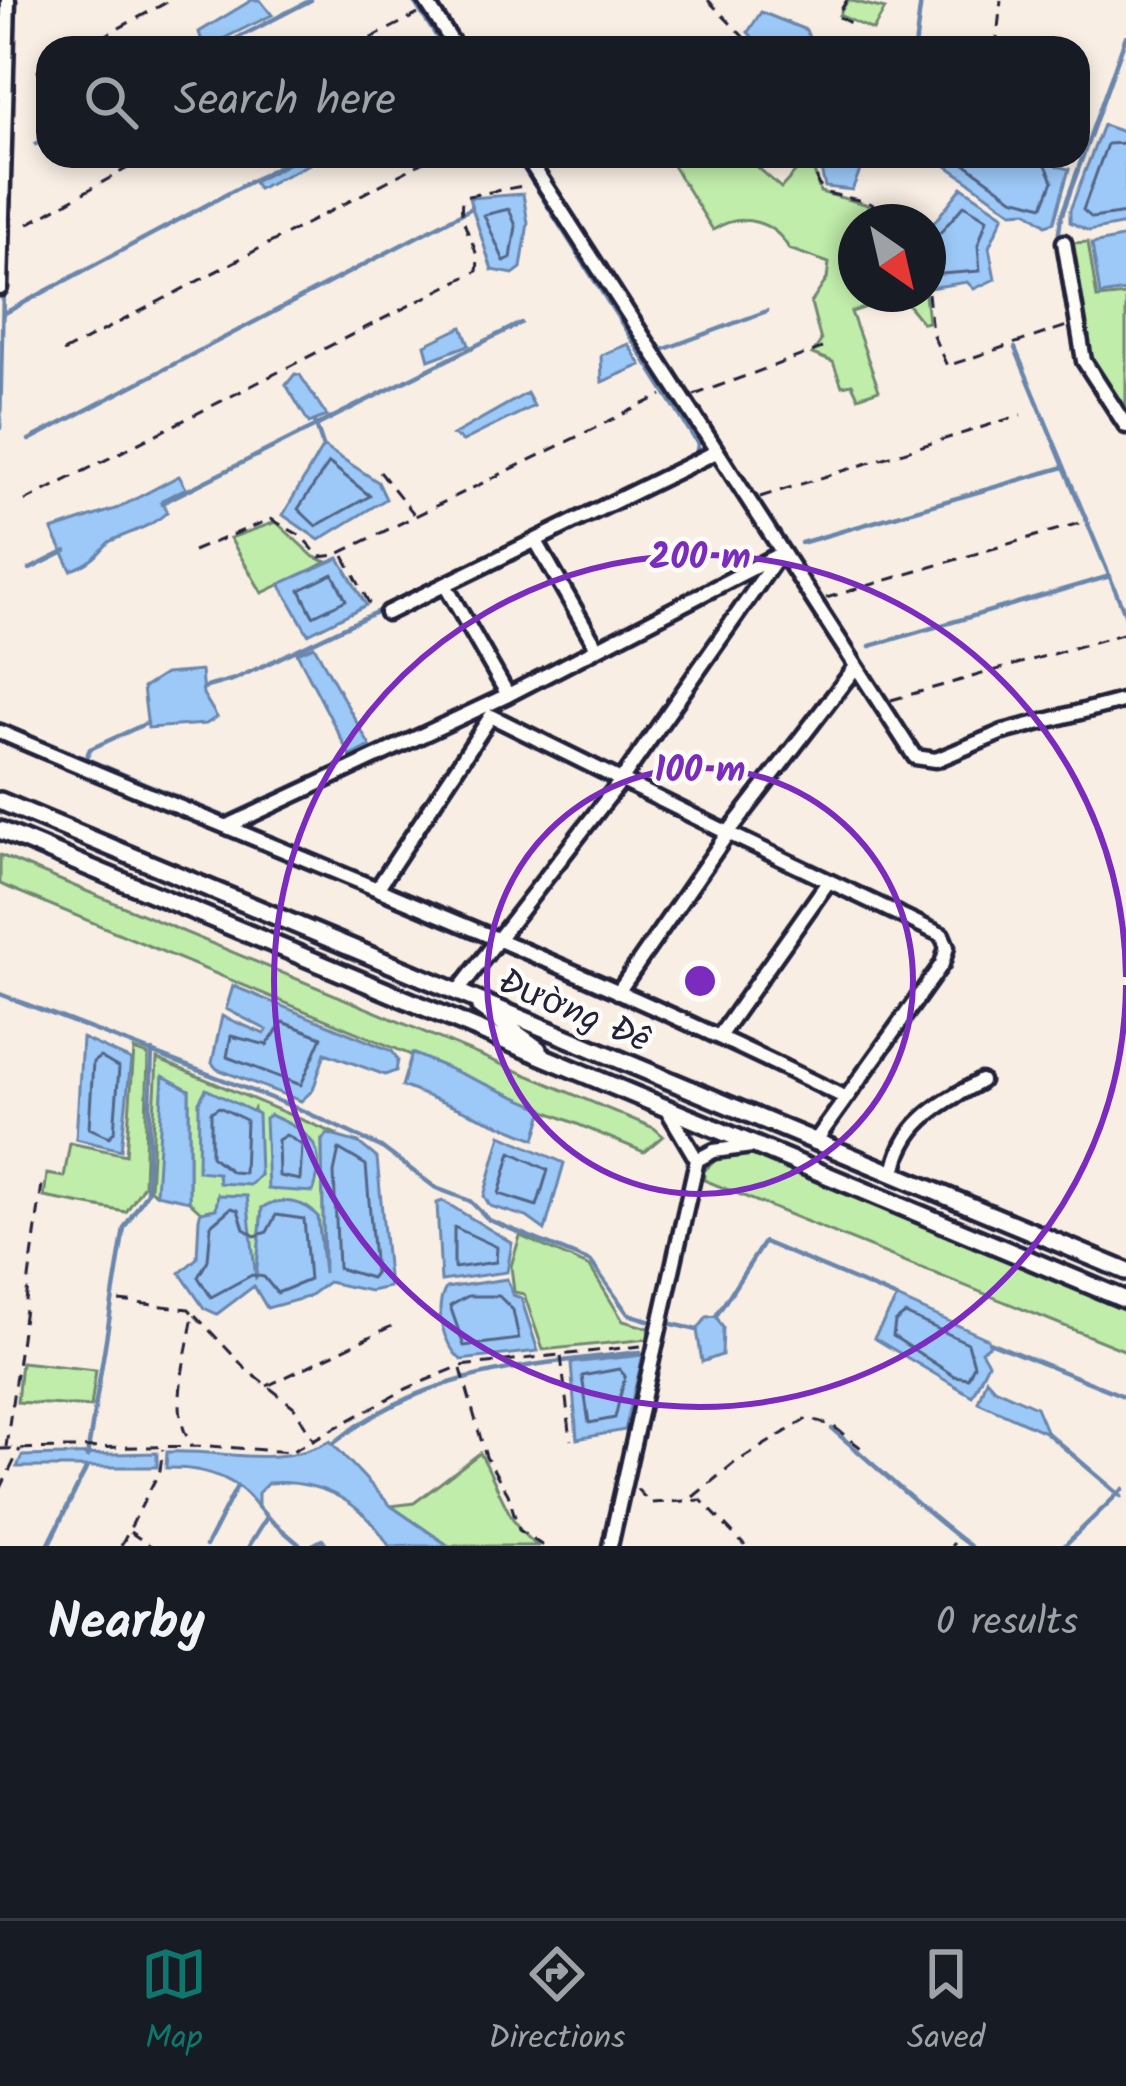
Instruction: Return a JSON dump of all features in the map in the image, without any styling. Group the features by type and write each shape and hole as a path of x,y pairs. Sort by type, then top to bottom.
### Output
{"street":[{"path":"0,289 8,0"},
{"path":"428,4 448,36"},
{"path":"534,168 908,748 925,761 1003,732 1126,700"},
{"path":"1064,242 1074,323 1093,380 1126,426"},
{"path":"387,613 714,453"},
{"path":"537,543 597,648"},
{"path":"228,826 489,710 508,695 780,554"},
{"path":"559,1064 458,991 620,782 780,554"},
{"path":"445,585 508,695"},
{"path":"618,992 728,832 855,668"},
{"path":"489,710 620,782 929,927 946,947 941,964 814,1143"},
{"path":"377,889 489,710"},
{"path":"0,732 502,940 720,1035 846,1098"},
{"name":"Đường Đê","path":"0,801 1126,1271"},
{"name":"Đường Đê","path":"0,830 1126,1300"},
{"path":"720,1035 828,882"},
{"path":"894,1174 904,1137 916,1122 981,1081"},
{"path":"610,1546 697,1160 664,1105"},
{"path":"697,1160 714,1151 758,1146"}],"path":[{"path":"104,36 171,0"},
{"path":"708,0 742,36"},
{"path":"847,0 837,16 850,23"},
{"path":"997,36 1001,0"},
{"path":"373,36 428,4"},
{"path":"28,224 128,168"},
{"path":"63,352 412,168"},
{"path":"815,168 818,184 826,193 871,204"},
{"path":"26,501 472,274 480,262 463,224 463,197 541,180"},
{"path":"930,312 932,333 947,366 1074,323"},
{"path":"193,550 271,519 301,536 320,557 342,553 677,394 822,348"},
{"path":"746,502 1022,415"},
{"path":"380,472 416,516"},
{"path":"812,602 1083,522"},
{"path":"342,553 370,605 392,598"},
{"path":"880,706 1126,633"},
{"path":"43,1177 3,1449 193,1446 282,1453 314,1443 406,1389 460,1366 655,1345"},
{"path":"119,1301 189,1309 205,1320 267,1386 294,1407 312,1429 314,1443"},
{"path":"193,1314 181,1407 181,1426 193,1446"},
{"path":"267,1386 394,1325"},
{"path":"561,1354 571,1440"},
{"path":"460,1366 486,1457 508,1494 519,1530 543,1546"},
{"path":"626,1474 650,1504 693,1497 733,1463 808,1418 833,1426 865,1450"},
{"path":"121,1546 160,1470 164,1448"},
{"path":"0,1490 20,1449"},
{"path":"693,1497 745,1546"},
{"path":"129,1531 151,1546"}],"green space":[{"path":"848,0 885,9 873,30 839,15"},
{"path":"674,168 758,168 781,188 799,168 813,168 820,192 865,204 838,204 838,312 851,312 879,390 858,397 852,384 842,386 833,362 812,354 821,341 811,303 827,279 829,263 789,249 775,232 757,222 724,224 713,230"},
{"path":"1088,242 1097,298 1126,295 1126,431 1083,363 1064,301 1057,244"},
{"path":"914,312 927,312 928,322 923,323"},
{"path":"276,522 314,557 327,562 262,593 230,538"},
{"path":"0,855 654,1128 663,1136 644,1152 0,884"},
{"path":"134,1050 148,1055 144,1185 126,1212 44,1197 47,1174 64,1177 70,1143 126,1155"},
{"path":"157,1059 336,1134 322,1140 324,1273 318,1217 262,1208 256,1281 218,1196 216,1209 201,1212 189,1201 189,1090 163,1077 156,1194 150,1190","holes":["254,1109 260,1175 207,1170"]},
{"path":"743,1152 766,1156 1126,1306 1126,1351 704,1180 704,1171 720,1156"},
{"path":"520,1236 590,1267 623,1321 648,1328 649,1339 543,1350 524,1294 514,1292 511,1266"},
{"path":"21,1362 96,1370 91,1407 17,1402"},
{"path":"480,1453 520,1530 539,1546 449,1546 391,1506 414,1503"}],"water":[{"path":"252,0 260,0 272,15 229,36 200,36 199,32"},
{"path":"761,12 806,30 808,36 752,36 748,32"},
{"path":"1103,125 1126,133 1126,224 1089,231 1070,222 1070,210"},
{"path":"280,168 301,168 258,189 254,182"},
{"path":"821,168 861,168 852,190 825,187"},
{"path":"950,168 1069,169 1054,222 1046,225 1027,211 1012,212"},
{"path":"962,187 1004,215 989,247 995,279 974,289 967,282 946,285 946,207"},
{"path":"523,194 528,223 521,268 513,274 492,270 469,198"},
{"path":"1126,237 1126,291 1100,295 1092,244"},
{"path":"462,327 469,345 429,360 425,345"},
{"path":"628,344 641,365 602,382 601,355"},
{"path":"295,374 327,416 309,423 286,385"},
{"path":"527,393 534,406 463,441 453,435"},
{"path":"323,446 378,482 386,499 319,540 283,515"},
{"path":"179,476 186,488 162,500 167,512 111,541 89,562 71,570 52,530 118,508"},
{"path":"339,558 366,605 308,634 280,584"},
{"path":"314,646 370,746 350,756 297,653"},
{"path":"201,671 203,694 217,717 206,724 148,728 143,688 165,674"},
{"path":"233,986 392,1051 398,1060 396,1071 385,1075 325,1053 313,1090 301,1101 217,1069 212,1063 222,1016 264,1034 267,1030 226,1009"},
{"path":"82,1038 131,1060 121,1150 76,1139"},
{"path":"412,1053 544,1109 535,1139 402,1086"},
{"path":"163,1076 189,1090 189,1201 156,1194"},
{"path":"206,1089 258,1114 260,1175 250,1185 219,1183 218,1173 198,1171 199,1102"},
{"path":"270,1115 296,1128 312,1143 319,1163 313,1192 268,1189 265,1118"},
{"path":"328,1134 359,1143 377,1158 389,1287 370,1291 328,1282 308,1297 267,1308 254,1286 217,1314 204,1308 180,1273 197,1258 201,1212 216,1209 218,1195 247,1196 256,1280 262,1208 284,1201 299,1204 318,1217 324,1273 322,1140"},
{"path":"501,1135 564,1163 545,1230 527,1217 490,1206 484,1196"},
{"path":"443,1201 512,1243 507,1272 441,1281 437,1203"},
{"path":"507,1279 513,1295 521,1298 538,1351 461,1360 442,1326 440,1306 446,1288"},
{"path":"897,1298 988,1339 990,1345 981,1351 988,1363 972,1396 874,1338"},
{"path":"716,1316 723,1328 722,1355 702,1362 697,1330 707,1317"},
{"path":"643,1355 625,1430 577,1439 571,1363"},
{"path":"986,1379 994,1388 1036,1407 1047,1433 978,1402"},
{"path":"330,1441 391,1506 449,1546 389,1546 353,1506 305,1485 268,1483 258,1493 258,1507 219,1476 166,1468 167,1452 290,1455"},
{"path":"157,1453 157,1467 17,1467 22,1456"}],"waterway":[{"path":"241,36 311,0"},
{"path":"413,0 436,36"},
{"path":"916,36 921,0"},
{"path":"1090,136 1126,36"},
{"path":"3,314 276,168"},
{"path":"524,168 698,444 696,456"},
{"path":"1058,239 1079,168"},
{"path":"29,440 470,209"},
{"path":"0,428 3,290"},
{"path":"654,353 767,311"},
{"path":"162,503 521,323"},
{"path":"1015,348 1126,616"},
{"path":"315,422 323,446"},
{"path":"801,543 1064,467"},
{"path":"30,569 66,551"},
{"path":"870,646 1110,576"},
{"path":"203,688 235,679 389,606"},
{"path":"1080,705 1126,693"},
{"path":"0,723 226,817 447,715"},
{"path":"86,758 90,749 147,723"},
{"path":"0,994 299,1109 381,1147 436,1188 470,1201 489,1220 591,1262 628,1314 648,1320"},
{"path":"87,1457 124,1228 147,1192 152,1051"},
{"path":"716,1316 764,1242 897,1298"},
{"path":"672,1324 697,1330"},
{"path":"989,1342 1126,1397"},
{"path":"334,1443 368,1419 441,1386 519,1367 640,1352"},
{"path":"832,1429 970,1546"},
{"path":"1047,1433 1121,1496"},
{"path":"48,1546 86,1469"},
{"path":"206,1546 236,1488"},
{"path":"1064,1546 1123,1489"},
{"path":"258,1507 267,1517"},
{"path":"249,1546 267,1517 301,1546"},
{"path":"311,1546 322,1540 327,1546"}]}
